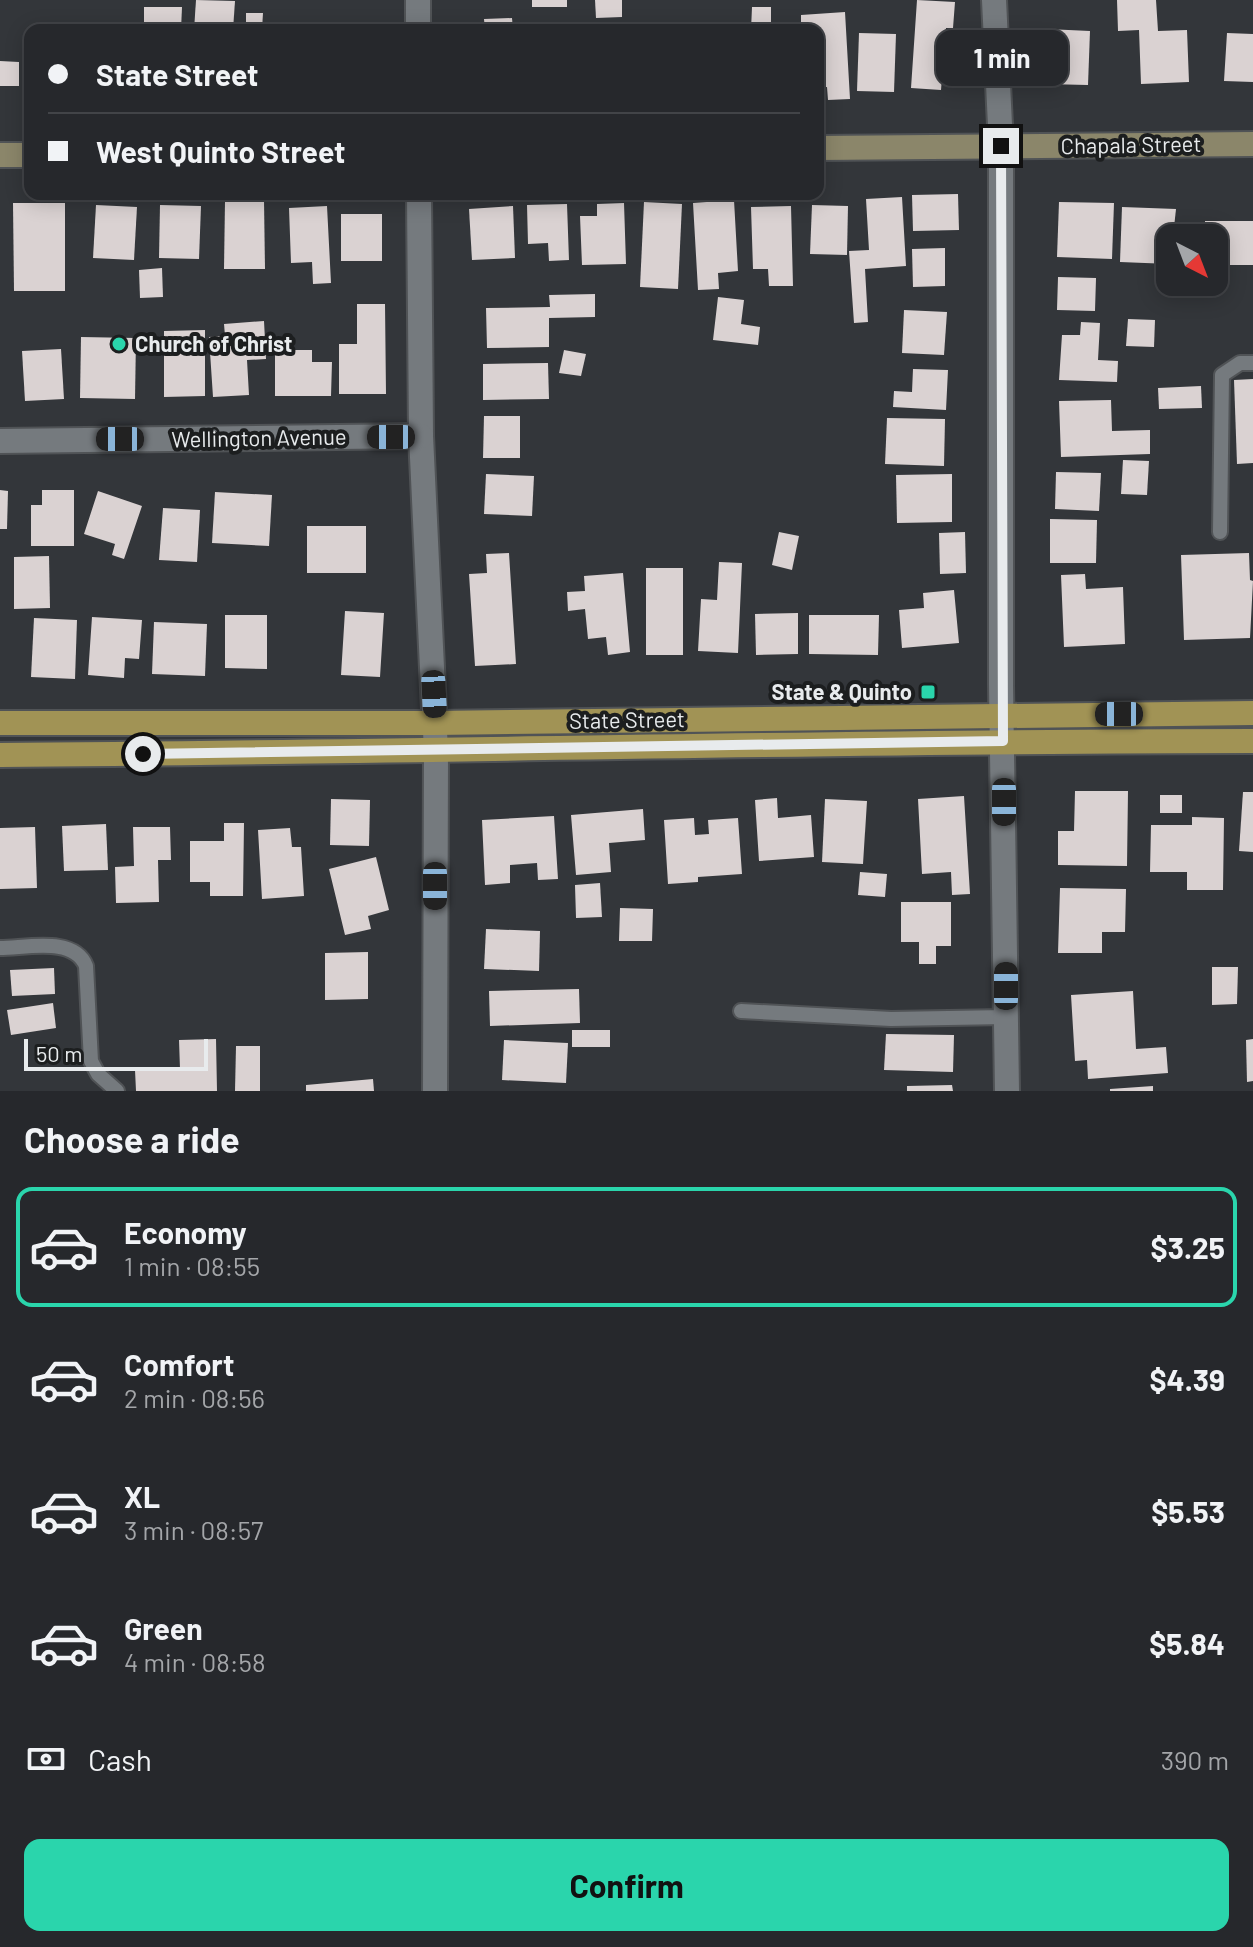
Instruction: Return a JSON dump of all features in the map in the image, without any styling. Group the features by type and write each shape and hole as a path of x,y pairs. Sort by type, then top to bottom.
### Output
{"main road":[{"name":"State Street","path":"0,723 435,723 1253,713"},
{"name":"State Street","path":"0,755 436,752 1003,741 1253,741"}],"street":[{"path":"418,0 418,24"},
{"path":"994,0 1001,146 1007,1091"},
{"name":"Chapala Street","path":"824,148 1253,144"},
{"path":"0,155 24,155"},
{"path":"419,200 421,436 436,752 435,1091"},
{"name":"Wellington Avenue","path":"0,441 421,436"}],"lane":[{"path":"1220,532 1222,375 1240,363 1253,363"},
{"path":"713,746 714,718"},
{"path":"143,723 143,754"},
{"path":"0,948 67,947 79,954 87,974 91,1061 98,1074 117,1091"},
{"path":"741,1011 891,1019 1006,1017"}],"building":[{"path":"196,0 235,1 233,24 194,24"},
{"path":"532,0 567,0 567,7 532,7"},
{"path":"595,0 622,0 622,17 596,18"},
{"path":"917,0 955,2 953,28 946,28 941,90 911,88"},
{"path":"1117,0 1156,0 1158,31 1187,30 1189,82 1141,84 1139,30 1118,31"},
{"path":"144,7 182,7 181,24 144,24"},
{"path":"752,7 771,7 771,24 751,24"},
{"path":"845,12 850,99 828,100 827,87 824,87 824,24 801,24 801,15"},
{"path":"246,13 263,13 262,24 246,24"},
{"path":"512,18 512,24 484,24 484,19"},
{"path":"1047,29 1090,31 1088,85 1045,84"},
{"path":"859,33 896,34 894,92 857,91"},
{"path":"1227,33 1253,34 1253,82 1224,81"},
{"path":"0,61 19,62 19,86 0,86"},
{"path":"958,194 959,230 913,231 912,195"},
{"path":"902,197 906,266 865,269 868,322 854,323 849,251 869,250 866,199"},
{"path":"264,200 265,269 224,269 225,201"},
{"path":"734,200 738,271 718,273 719,289 698,290 693,203"},
{"path":"644,202 682,204 678,289 640,287"},
{"path":"1059,202 1114,203 1112,259 1057,257"},
{"path":"13,203 65,203 65,291 14,291"},
{"path":"624,203 626,264 582,265 580,216 597,216 597,204"},
{"path":"567,204 569,260 549,261 548,243 528,244 527,205"},
{"path":"96,205 137,207 134,260 93,258"},
{"path":"160,205 201,206 199,259 159,258"},
{"path":"812,205 848,206 847,255 810,254"},
{"path":"327,206 331,283 313,284 312,262 291,263 289,208"},
{"path":"513,206 515,258 472,260 469,209"},
{"path":"791,206 793,286 769,286 768,269 753,269 751,207"},
{"path":"1122,207 1176,209 1174,224 1156,224 1156,263 1120,262"},
{"path":"341,214 382,214 382,261 341,261"},
{"path":"1205,221 1253,221 1253,265 1228,265 1228,224 1205,224"},
{"path":"945,248 945,286 913,287 912,249"},
{"path":"162,268 163,297 140,298 139,270"},
{"path":"1058,277 1096,278 1095,311 1057,310"},
{"path":"595,294 595,317 549,318 549,347 487,348 486,308 550,307 549,295"},
{"path":"718,297 744,300 741,324 760,327 758,345 713,340"},
{"path":"357,304 385,304 386,394 339,394 339,344 357,344"},
{"path":"904,310 947,312 944,355 902,353"},
{"path":"1128,319 1155,320 1154,347 1126,346"},
{"path":"264,321 266,359 247,360 249,395 213,397 209,337 225,336 224,324"},
{"path":"1081,322 1100,323 1098,360 1118,361 1117,382 1059,380 1062,335 1080,335"},
{"path":"205,330 205,396 164,397 164,331"},
{"path":"81,337 136,338 135,399 80,398"},
{"path":"61,349 64,399 25,401 22,351"},
{"path":"275,350 312,350 312,362 332,362 331,396 275,396"},
{"path":"564,350 586,354 581,376 559,373"},
{"path":"548,363 549,399 483,400 483,364"},
{"path":"913,369 948,370 946,410 893,407 894,391 912,392"},
{"path":"1253,379 1253,463 1237,464 1234,380"},
{"path":"1201,386 1202,408 1159,409 1158,388"},
{"path":"1111,400 1112,431 1150,430 1150,454 1061,457 1059,401"},
{"path":"484,416 520,416 520,458 483,458"},
{"path":"887,418 945,419 944,466 885,464"},
{"path":"1123,460 1149,461 1147,495 1121,494"},
{"path":"1056,472 1101,473 1099,511 1055,509"},
{"path":"486,474 534,476 532,516 484,514"},
{"path":"952,474 952,522 897,523 896,475"},
{"path":"0,490 8,491 7,529 0,529"},
{"path":"42,490 74,490 74,546 31,546 31,505 42,505"},
{"path":"98,491 142,506 124,559 112,555 115,544 84,534"},
{"path":"215,492 272,495 269,546 212,543"},
{"path":"163,508 200,510 197,562 159,560"},
{"path":"1050,519 1097,520 1096,563 1050,563"},
{"path":"307,526 366,526 366,573 307,573"},
{"path":"779,532 799,536 792,570 772,565"},
{"path":"965,532 966,573 940,574 939,533"},
{"path":"509,553 516,664 475,666 469,574 487,573 486,554"},
{"path":"1249,553 1250,580 1253,581 1250,638 1184,640 1181,555"},
{"path":"49,556 50,608 14,609 14,557"},
{"path":"719,562 742,563 738,653 698,651 701,599 717,600"},
{"path":"646,568 683,568 683,655 646,655"},
{"path":"623,573 630,652 608,655 606,637 588,639 585,609 568,611 567,592 585,591 584,576"},
{"path":"1085,574 1086,589 1123,587 1125,644 1064,647 1061,575"},
{"path":"954,590 959,643 902,648 899,610 924,608 923,593"},
{"path":"345,611 384,613 380,677 341,675"},
{"path":"798,613 798,654 756,655 755,614"},
{"path":"225,615 267,615 267,669 225,668"},
{"path":"809,615 879,615 878,655 809,654"},
{"path":"92,617 142,620 139,659 125,658 124,678 88,675"},
{"path":"34,618 77,620 75,679 31,677"},
{"path":"154,622 207,624 205,676 152,674"},
{"path":"1075,791 1128,791 1127,866 1058,865 1058,831 1074,831"},
{"path":"1243,792 1253,792 1253,852 1239,851"},
{"path":"1160,795 1182,795 1182,813 1160,813"},
{"path":"964,796 970,894 952,895 951,872 922,874 918,799"},
{"path":"777,798 778,818 811,815 814,857 759,861 755,800"},
{"path":"331,799 370,800 369,846 330,845"},
{"path":"825,799 867,801 863,864 822,862"},
{"path":"643,809 645,840 609,843 611,872 576,875 571,815"},
{"path":"554,816 558,879 538,880 537,863 510,865 510,883 485,885 482,820"},
{"path":"1192,817 1224,818 1223,890 1187,890 1187,872 1150,872 1151,825 1192,825"},
{"path":"694,818 695,835 709,834 708,820 738,818 742,874 698,877 698,882 668,884 664,820"},
{"path":"224,823 244,823 243,896 210,896 210,882 190,882 190,841 224,841"},
{"path":"106,824 108,870 64,871 62,826"},
{"path":"35,827 37,888 0,889 0,828"},
{"path":"133,827 170,827 171,860 158,860 159,902 116,903 115,867 134,866"},
{"path":"290,828 292,847 301,847 304,896 262,899 258,830"},
{"path":"376,857 389,910 368,916 371,929 345,935 329,869"},
{"path":"860,872 887,874 885,897 858,895"},
{"path":"600,883 602,917 576,918 575,885"},
{"path":"1060,888 1126,889 1125,932 1102,932 1102,953 1058,953"},
{"path":"901,902 951,902 951,946 936,946 936,964 919,964 919,942 901,942"},
{"path":"620,908 653,909 652,941 619,941"},
{"path":"486,929 540,931 539,971 484,969"},
{"path":"368,952 368,999 325,1000 325,953"},
{"path":"1212,967 1238,967 1237,1004 1212,1005"},
{"path":"54,968 55,994 12,996 10,970"},
{"path":"579,989 580,1023 490,1026 489,991"},
{"path":"1133,991 1136,1049 1166,1047 1168,1073 1088,1079 1087,1060 1075,1061 1071,995"},
{"path":"53,1003 56,1028 11,1035 7,1010"},
{"path":"572,1030 610,1030 610,1047 572,1047"},
{"path":"886,1034 954,1035 953,1072 884,1070"},
{"path":"216,1039 217,1091 136,1091 135,1070 180,1069 179,1040"},
{"path":"1253,1039 1253,1081 1247,1082 1246,1040"},
{"path":"504,1040 568,1043 566,1083 502,1080"},
{"path":"236,1046 260,1046 260,1091 235,1091"},
{"path":"373,1079 374,1091 306,1091 306,1085"},
{"path":"952,1085 953,1091 907,1091 907,1086"},
{"path":"1153,1086 1153,1091 1110,1091 1110,1089"}],"place":[{"name":"Church of Christ","path":"119,344"},
{"name":"State & Quinto","path":"928,692"}],"route":[{"path":"143,754 436,752 1003,741 1001,146"}]}
